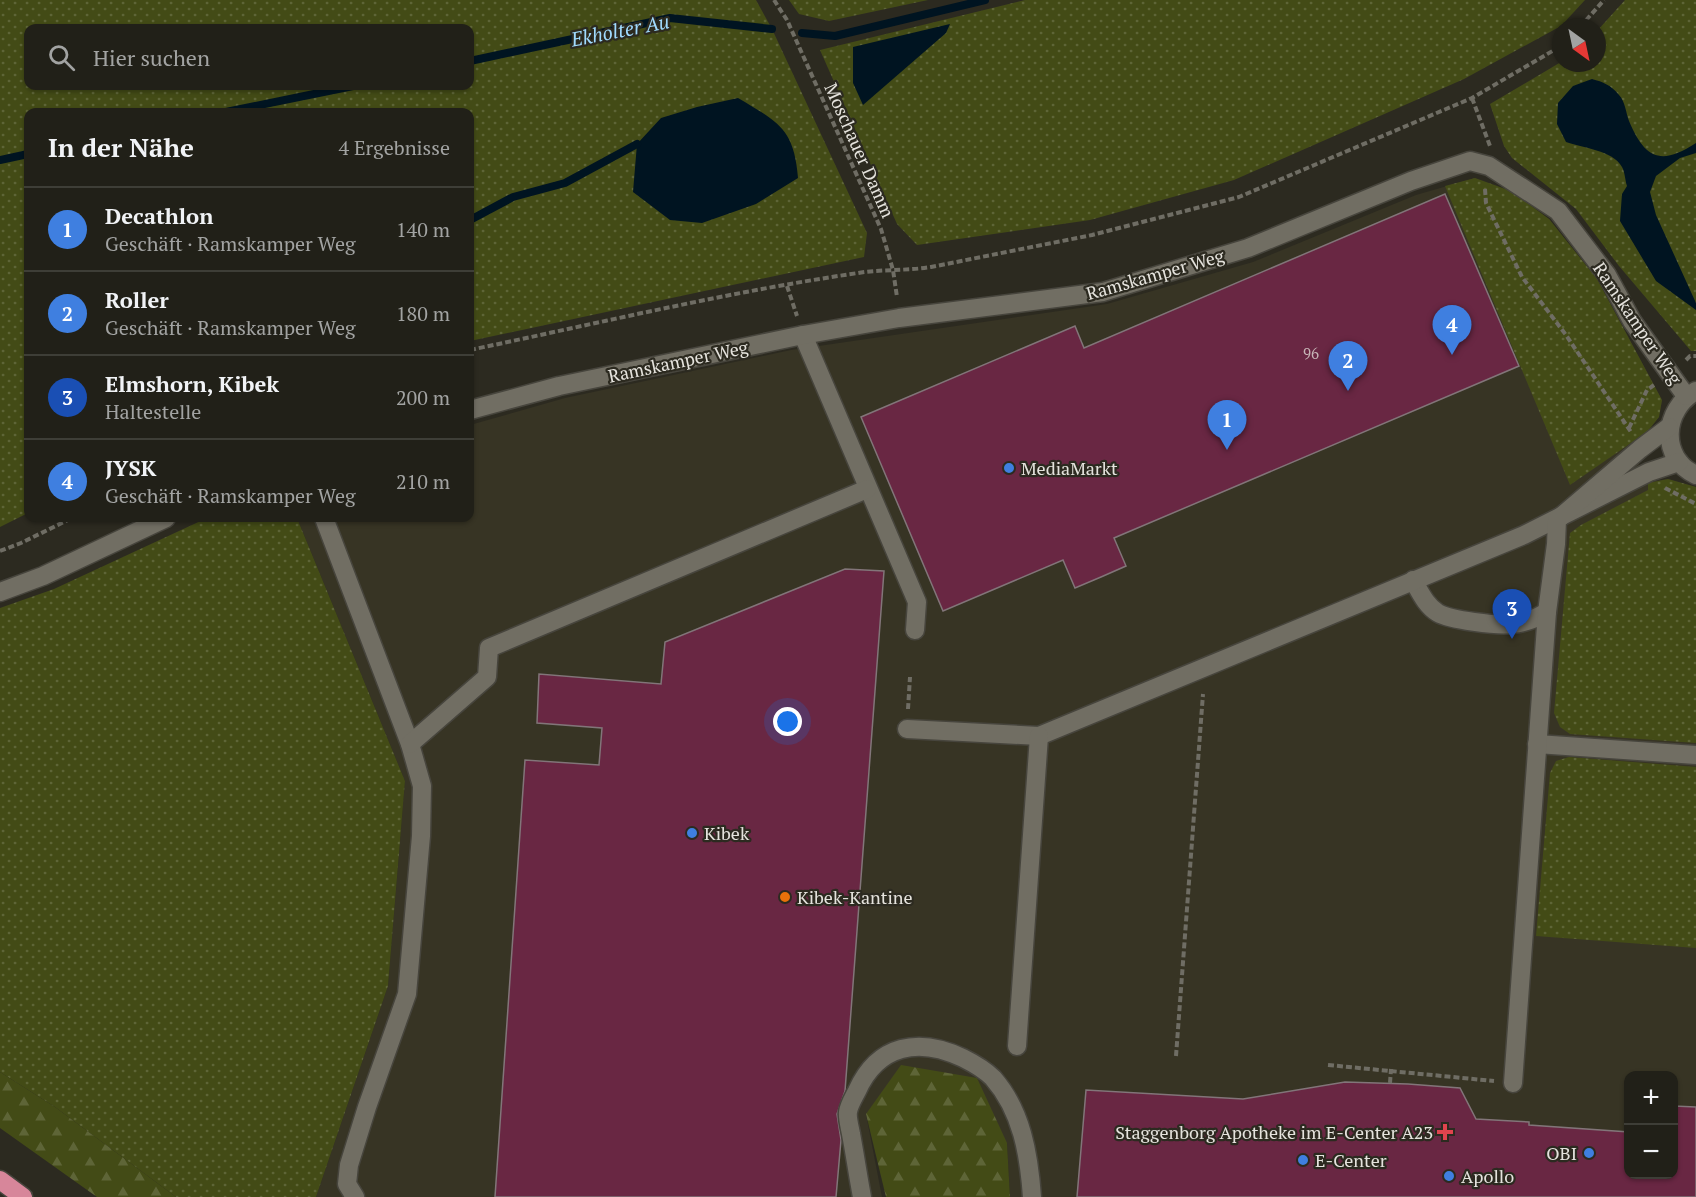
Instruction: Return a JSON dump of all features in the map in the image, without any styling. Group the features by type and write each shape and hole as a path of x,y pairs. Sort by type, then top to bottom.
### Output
{"highway":[{"path":"0,1180 23,1197"}],"street":[{"name":"Ramskamper Weg","path":"474,409 560,386 803,335 899,318 1102,292 1248,248 1411,181 1470,161 1489,166 1557,210 1608,275 1632,321 1670,372 1691,394"},
{"path":"803,335 917,602 915,630"},
{"path":"1691,394 1675,410 1669,428 1670,446 1678,462 1696,475"},
{"path":"1513,1083 1547,612 1557,520 1640,449 1669,428"},
{"path":"907,729 1039,736 1524,536 1649,472 1678,462"},
{"path":"410,744 487,677 489,648 867,489"},
{"path":"0,592 43,576 158,522"},
{"path":"326,522 410,744 422,786 421,836 407,994 349,1165 347,1184 355,1197"},
{"path":"1413,580 1425,601 1438,613 1449,617 1511,624 1538,617 1547,612"},
{"path":"1017,1046 1039,736"},
{"path":"1537,744 1696,755"},
{"path":"862,1197 847,1112 861,1082 880,1058 912,1046 949,1052 974,1064 992,1078 1015,1112 1024,1137 1032,1197"}],"path":[{"name":"Moschauer Damm","path":"774,0 787,20 881,229 893,270 899,318"},
{"path":"1588,18 1605,0"},
{"path":"474,349 787,286 860,273 907,271 931,267 1092,235 1239,197 1472,98 1552,51"},
{"path":"1472,98 1490,145 1485,190 1486,203 1522,277 1566,335 1629,428 1640,449"},
{"path":"787,286 803,335"},
{"path":"1629,428 1647,390 1670,372"},
{"path":"1649,472 1655,484 1696,504"},
{"path":"0,551 64,522"},
{"path":"907,729 910,677"},
{"path":"1176,1056 1203,694"},
{"path":"1328,1065 1391,1069 1513,1083"},
{"path":"1390,1083 1391,1069"}],"shaded area":[{"path":"1475,178 1549,219 1597,279 1662,400 1659,417 1647,432 1629,445 1648,482 1668,479 1696,487 1696,1197 1010,1197 1007,1143 866,1114 882,1197 316,1197 388,986 405,781 299,522 474,522 474,424 565,398 791,350 1107,304 1253,262 1416,195"}],"green space":[{"path":"0,0 756,0 772,29 867,233 864,257 474,340 474,108 24,108 24,515 0,527"},
{"path":"789,0 928,0 829,21 799,14"},
{"path":"1025,0 1585,0 1568,18 1552,18 1552,31 1464,79 1234,180 1090,220 917,245 897,224 820,50"},
{"path":"1625,0 1696,0 1696,351 1691,351 1619,266 1576,209 1512,158 1504,146 1490,104 1552,67 1552,72 1606,72 1606,21"},
{"path":"1475,178 1511,191 1549,219 1597,279 1662,400 1659,417 1647,432 1570,485 1445,186"},
{"path":"1668,479 1696,487 1696,743 1570,734 1560,727 1554,713 1570,533 1648,490 1648,483"},
{"path":"198,522 299,522 405,781 388,986 316,1197 176,1197 55,1107 0,1072 0,608 54,589"},
{"path":"1569,757 1696,767 1696,948 1536,936 1550,773 1556,761"},
{"path":"901,1065 977,1078 1007,1143 1010,1197 886,1197 866,1114"},
{"path":"0,1072 55,1107 176,1197 97,1197 0,1128"}],"water":[{"path":"950,24 946,33 863,105 853,83 853,47"},
{"path":"1592,79 1610,86 1621,98 1635,134 1648,151 1655,155 1673,155 1696,143 1696,153 1680,158 1656,176 1650,192 1656,215 1696,303 1696,310 1656,281 1620,221 1622,194 1627,186 1624,171 1618,161 1597,150 1566,142 1557,124 1558,103 1573,86"},
{"path":"738,98 782,128 793,148 798,178 756,204 702,223 670,220 633,192 637,144 661,118"}],"building":[{"path":"1445,194 1519,366 1114,538 1126,566 1101,577 1075,588 1063,560 943,611 861,417 1075,326 1084,348"},
{"name":"Kibek","path":"845,569 884,571 845,1091 837,1114 841,1140 836,1197 495,1197 525,760 599,765 602,728 537,723 539,674 661,684 665,642"},
{"name":"E-Center","path":"1345,1082 1460,1088 1476,1119 1624,1132 1624,1179 1678,1179 1678,1106 1696,1107 1696,1197 1077,1197 1086,1090 1243,1099"}],"waterway":[{"name":"Ekholter Au","path":"802,33 835,36 985,0"},
{"name":"Ekholter Au","path":"474,60 670,18 772,29"},
{"name":"Ekholter Au","path":"246,108 333,90"},
{"path":"474,218 513,197 565,183 637,144"},
{"name":"Ekholter Au","path":"0,160 24,155"}],"place":[{"name":"JYSK","path":"1452,355"},
{"name":"Roller","path":"1348,391"},
{"name":"Decathlon","path":"1227,450"},
{"name":"MediaMarkt","path":"1009,468"},
{"name":"Elmshorn, Kibek","path":"1512,639"},
{"name":"Kibek","path":"692,833"},
{"name":"Kibek-Kantine","path":"785,897"},
{"name":"Staggenborg Apotheke im E-Center A23","path":"1445,1132"},
{"name":"OBI","path":"1589,1153"},
{"name":"E-Center","path":"1303,1160"},
{"name":"Apollo","path":"1449,1176"}]}
